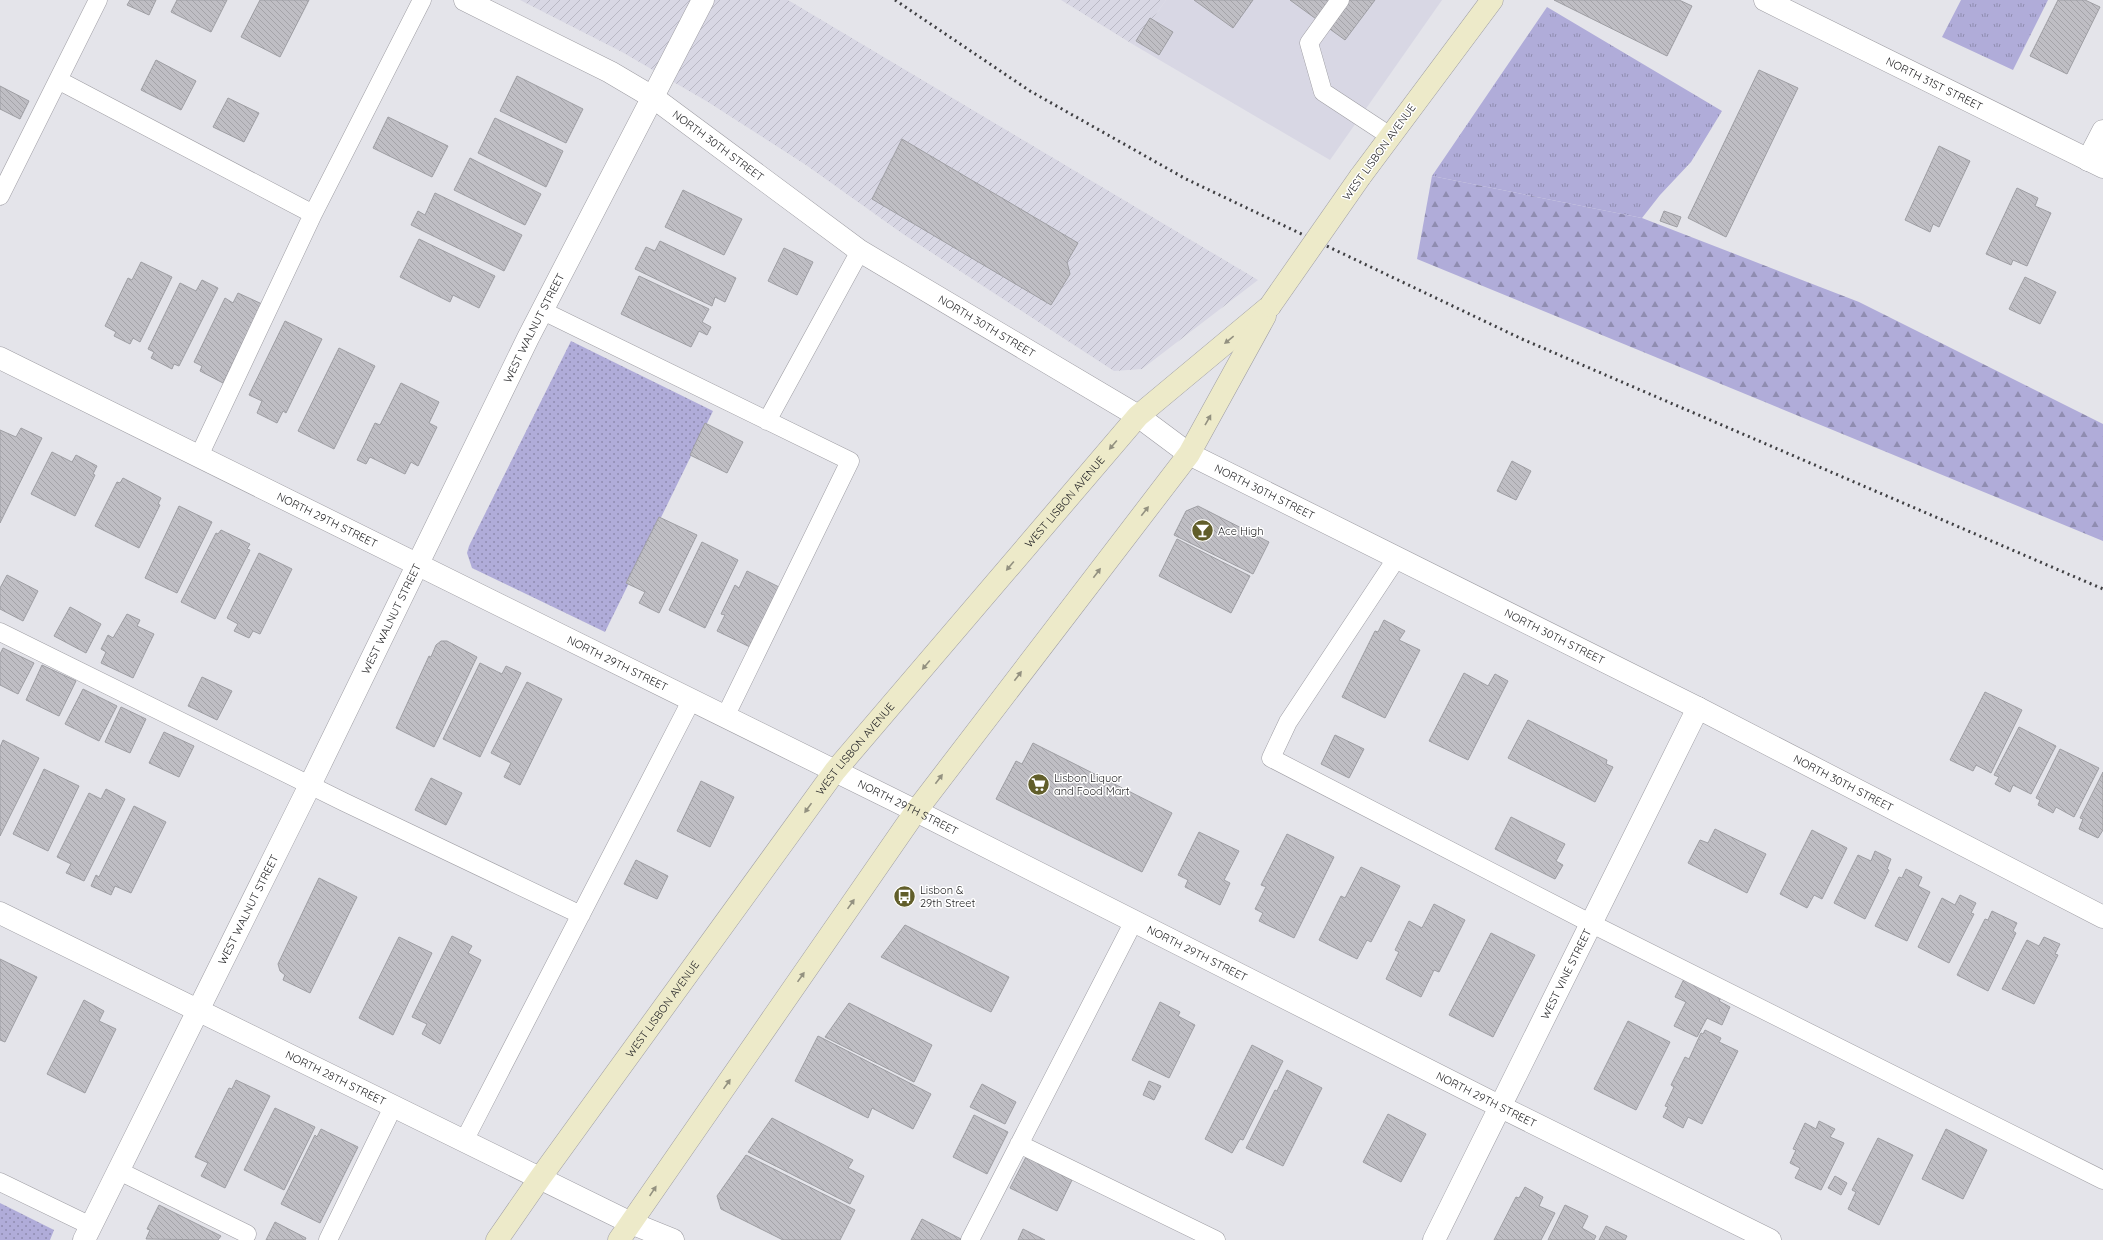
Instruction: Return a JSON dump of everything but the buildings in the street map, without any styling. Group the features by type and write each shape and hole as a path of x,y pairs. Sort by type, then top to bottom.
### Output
{"main road":[{"name":"WEST LISBON AVENUE","path":"625,1232 916,810 1189,454 1270,306 1360,177 1492,0"},
{"name":"WEST LISBON AVENUE","path":"497,1240 540,1178 835,771 1138,416 1270,306"}],"street":[{"name":"NORTH 30TH STREET","path":"465,0 610,72 654,98 860,251 1138,416 1189,454 1396,559 1698,708 2103,917"},
{"name":"WEST WALNUT STREET","path":"87,1233 310,785 417,564 543,311 654,98 703,0"},
{"name":"NORTH 31ST STREET","path":"1765,0 1791,6 2096,163"},
{"path":"2096,163 2103,131"},
{"name":"NORTH 29TH STREET","path":"0,358 691,701 916,810 1500,1106 1770,1240"},
{"name":"WEST VINE STREET","path":"1434,1240 1698,708"},
{"name":"NORTH 28TH STREET","path":"0,913 540,1178 625,1232 673,1240"}],"lane":[{"path":"0,196 98,0"},
{"path":"199,456 313,214 422,0"},
{"path":"1340,0 1309,42 1322,92 1390,136"},
{"path":"58,80 313,214"},
{"path":"767,421 860,251"},
{"path":"543,311 850,461 725,717"},
{"path":"1396,559 1288,722 1271,758 1592,924 2103,1180"},
{"path":"0,632 310,785 581,915"},
{"path":"464,1141 691,701"},
{"path":"970,1240 1134,921"},
{"path":"328,1240 393,1106"},
{"path":"1019,1144 1216,1240"},
{"path":"119,1171 247,1234"},
{"path":"0,1182 87,1233"}],"shaded area":[{"path":"520,0 788,0 1258,280 1142,369 1114,371 903,234 806,165 708,102 622,52"},
{"path":"1061,0 1166,0 1134,45"},
{"path":"1166,0 1442,0 1330,160 1134,45"}],"green space":[{"path":"1961,0 2048,0 2013,70 1942,37"},
{"path":"1547,7 1722,111 1691,162 1660,195 1642,218 1432,176"},
{"path":"1432,176 1642,218 1859,302 2103,424 2103,541 1417,259"},
{"path":"571,341 713,411 605,632 472,568 467,553 469,546"},
{"path":"0,1203 54,1230 50,1240 0,1240"}],"railway":[{"path":"895,0 1030,91 1186,179 1522,339 2103,589"}],"place":[{"name":"Ace High","path":"1203,531"},
{"name":"Lisbon Liquor and Food Mart","path":"1039,784"},
{"name":"Lisbon & 29th Street","path":"905,896"}]}
